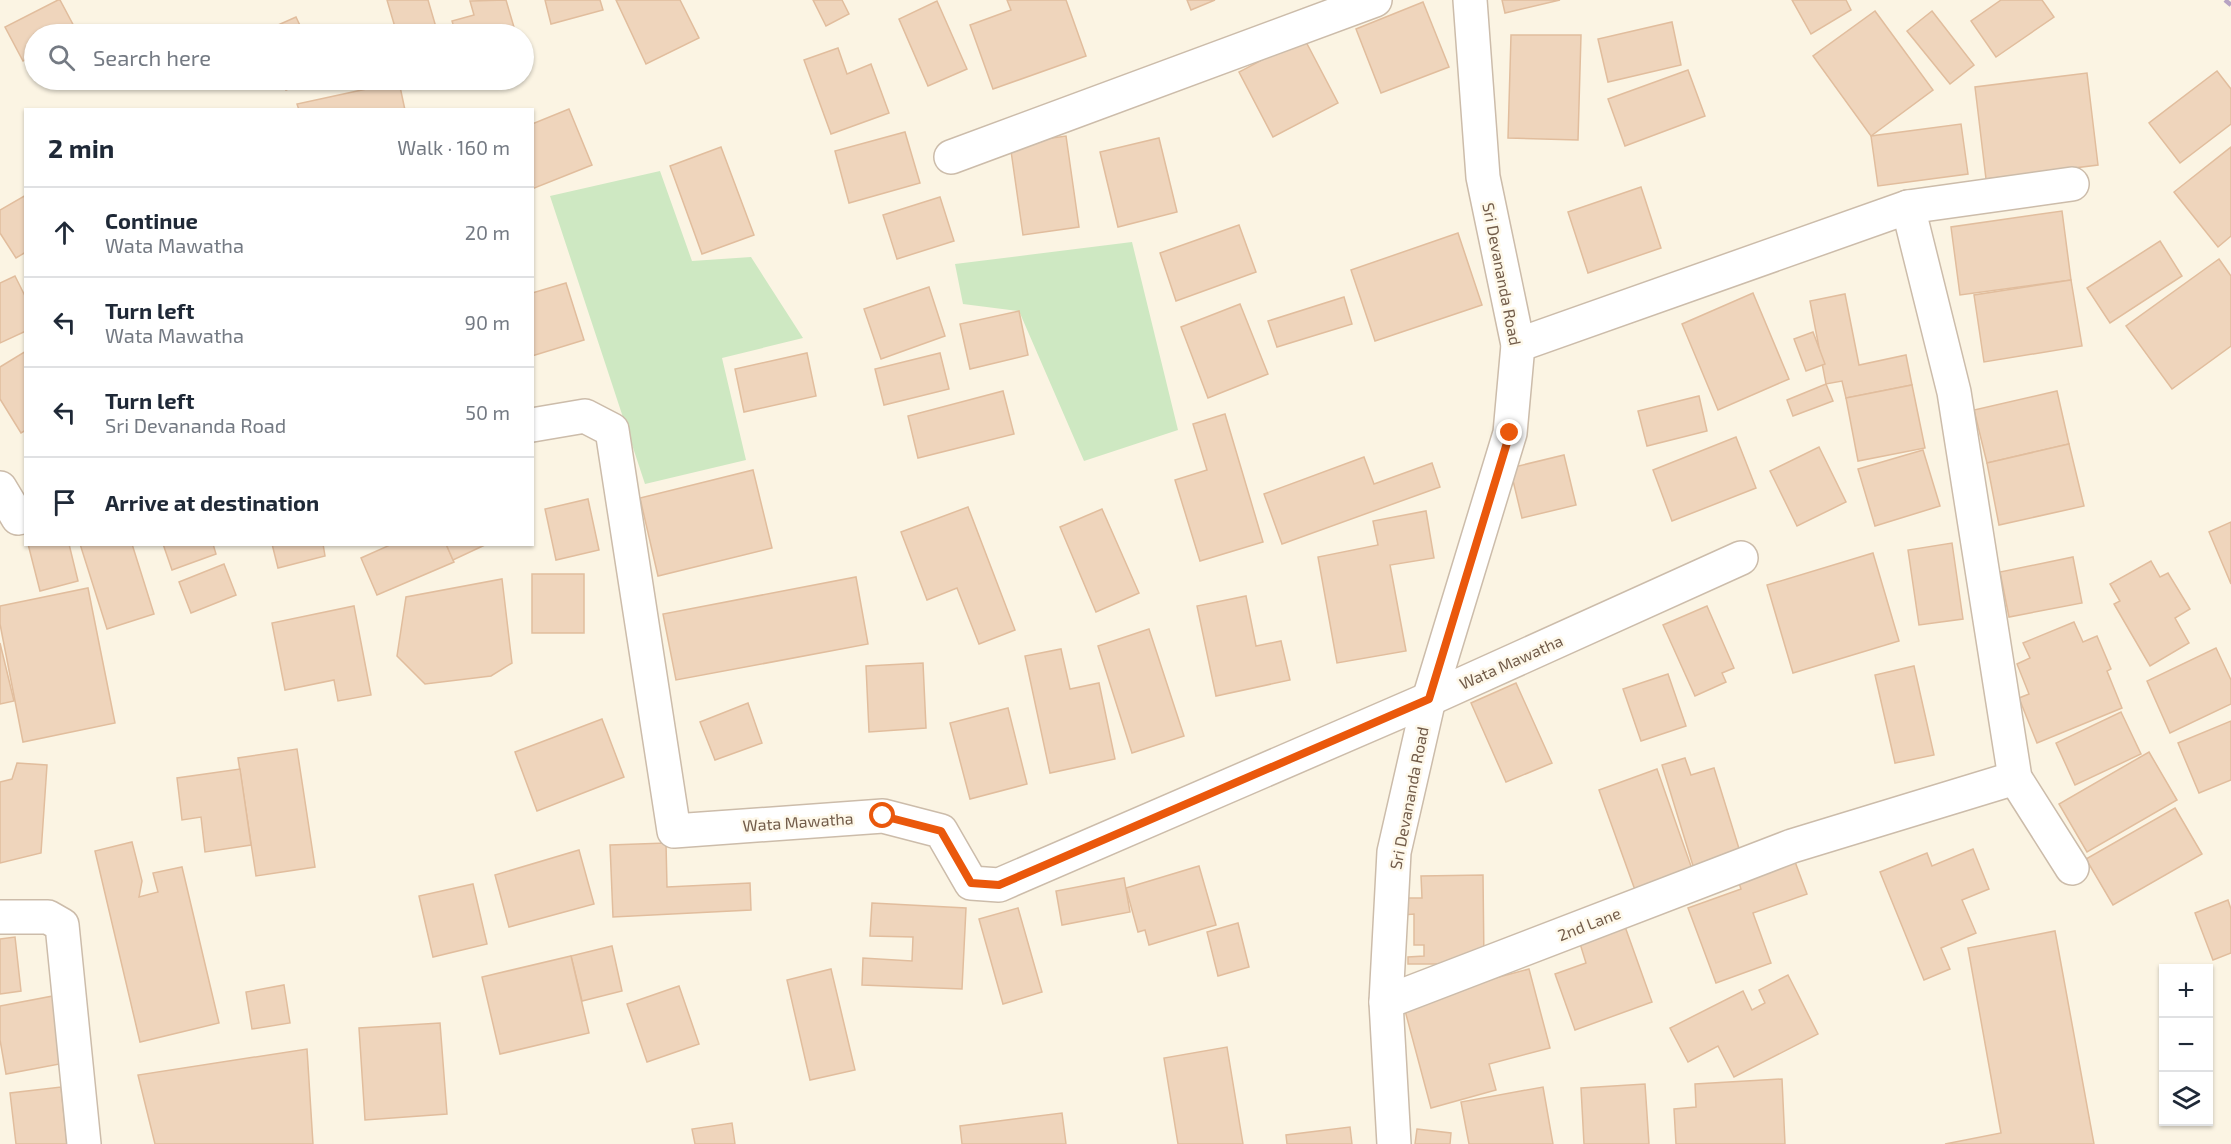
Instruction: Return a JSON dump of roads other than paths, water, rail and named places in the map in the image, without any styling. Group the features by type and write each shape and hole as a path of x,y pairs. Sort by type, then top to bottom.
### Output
{"street":[{"path":"951,158 1375,0"},
{"name":"Sri Devananda Road","path":"1394,1144 1386,1002 1394,852 1429,699 1510,433 1518,345 1483,177 1470,0"},
{"path":"1518,345 1908,207 2072,184"},
{"path":"1908,207 1954,392 2015,778 2072,868"},
{"name":"Wata Mawatha","path":"534,425 585,416 612,430 674,831 883,816 941,831 971,883 999,885 1429,699 1741,558"},
{"path":"0,488 14,519"},
{"name":"2nd Lane","path":"1386,1002 1792,846 2015,778"},
{"path":"0,917 48,917 62,925 84,1144"}],"railway":[{"path":"2225,0 2231,5"}]}
